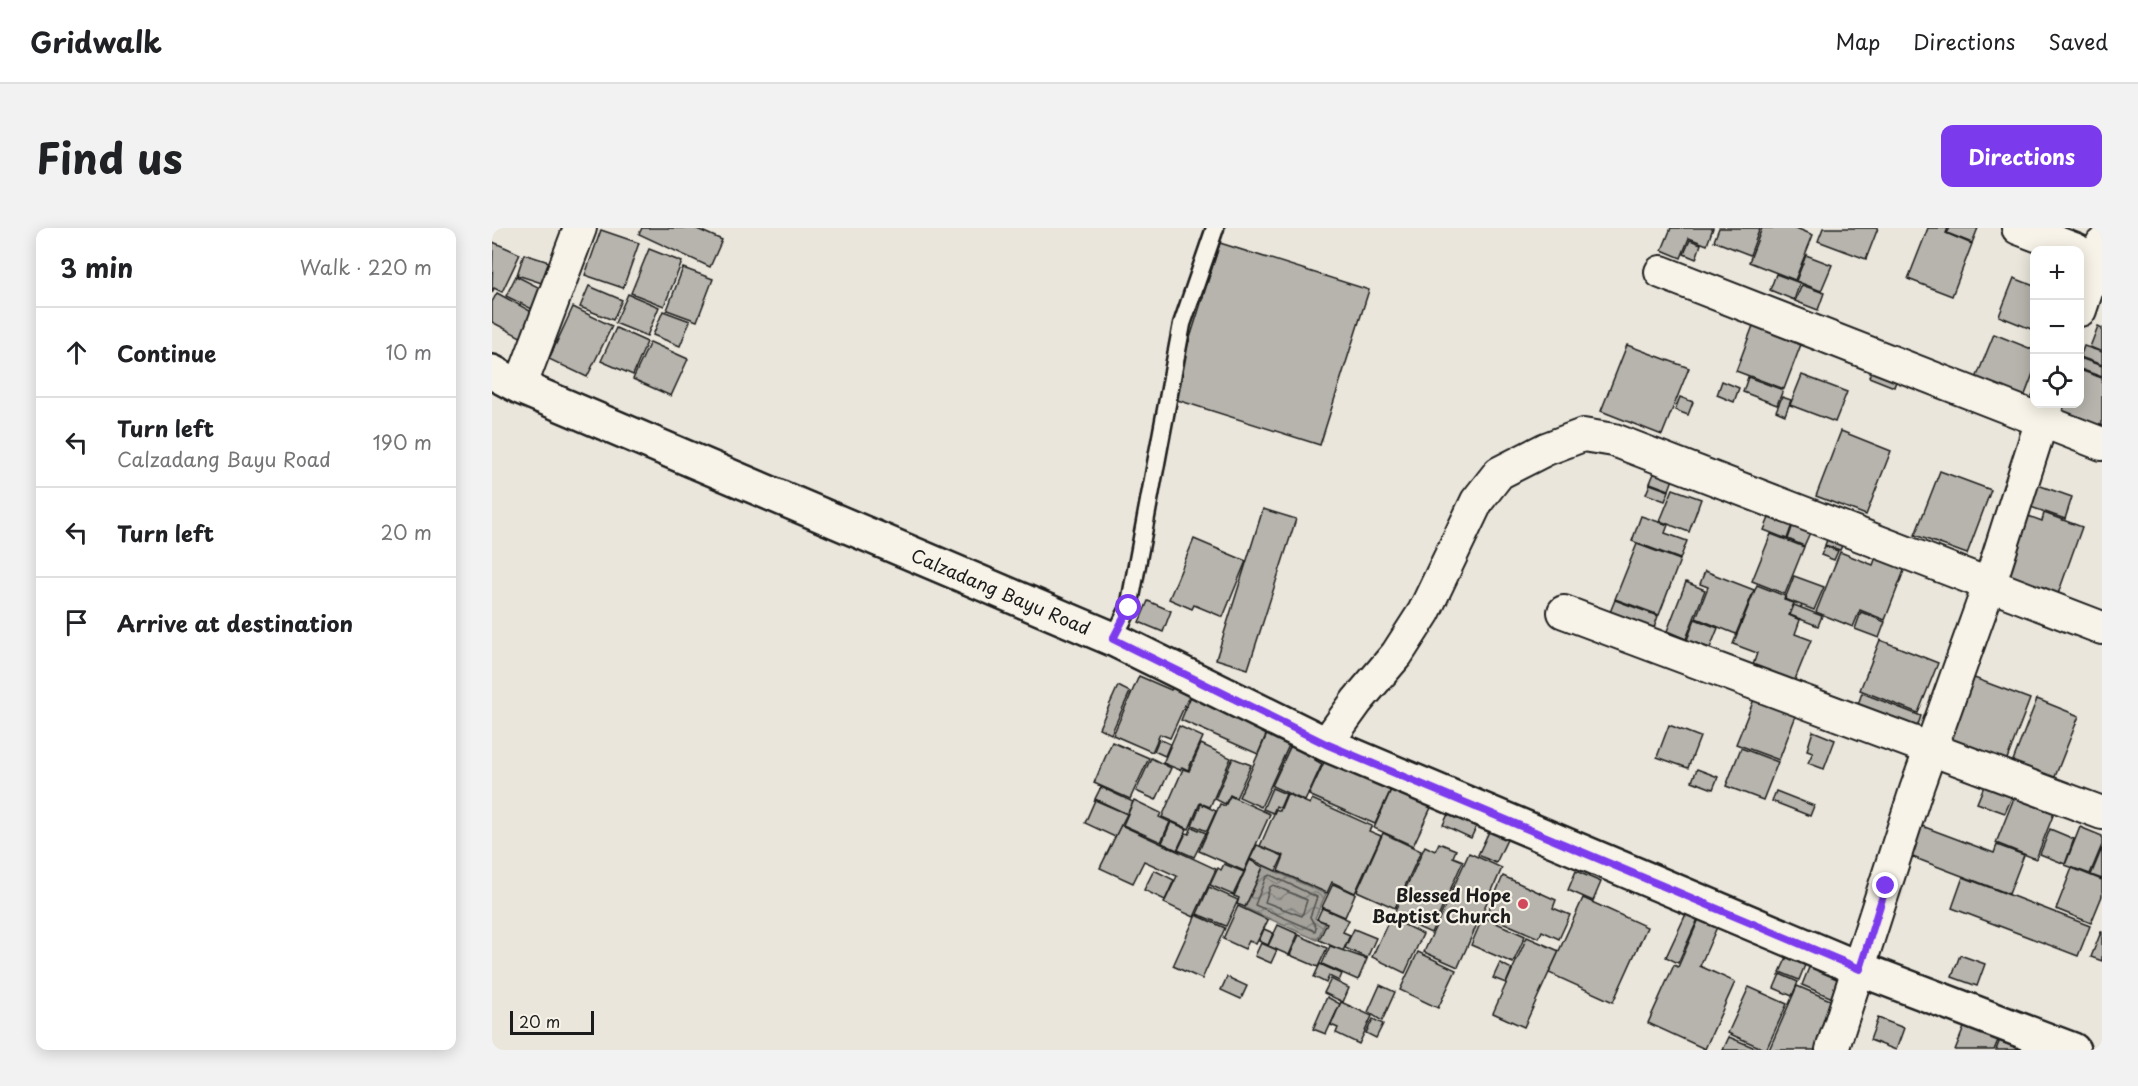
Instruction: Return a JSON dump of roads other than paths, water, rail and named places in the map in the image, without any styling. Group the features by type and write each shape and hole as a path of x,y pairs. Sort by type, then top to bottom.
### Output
{"street":[{"path":"506,379 580,228"},
{"path":"2018,228 2091,253 2081,300"},
{"path":"1661,272 2044,412 2102,444"},
{"name":"Calzadang Bayu Road","path":"506,379 1113,639 1326,744 1860,969 2073,1050"},
{"path":"1832,1050 1916,790 1989,586 2044,412"},
{"path":"1326,744 1357,701 1397,654 1424,612 1477,501 1499,473 1546,449 1583,435 1614,440 2102,628"},
{"path":"1564,612 1931,752 2102,813"}],"lane":[{"path":"1113,639 1129,608 1182,324 1215,228"}],"water":[{"path":"1264,866 1326,894 1315,918 1325,923 1317,940 1245,908"}],"place":[{"name":"Blessed Hope Baptist Church","path":"1523,904"}]}
